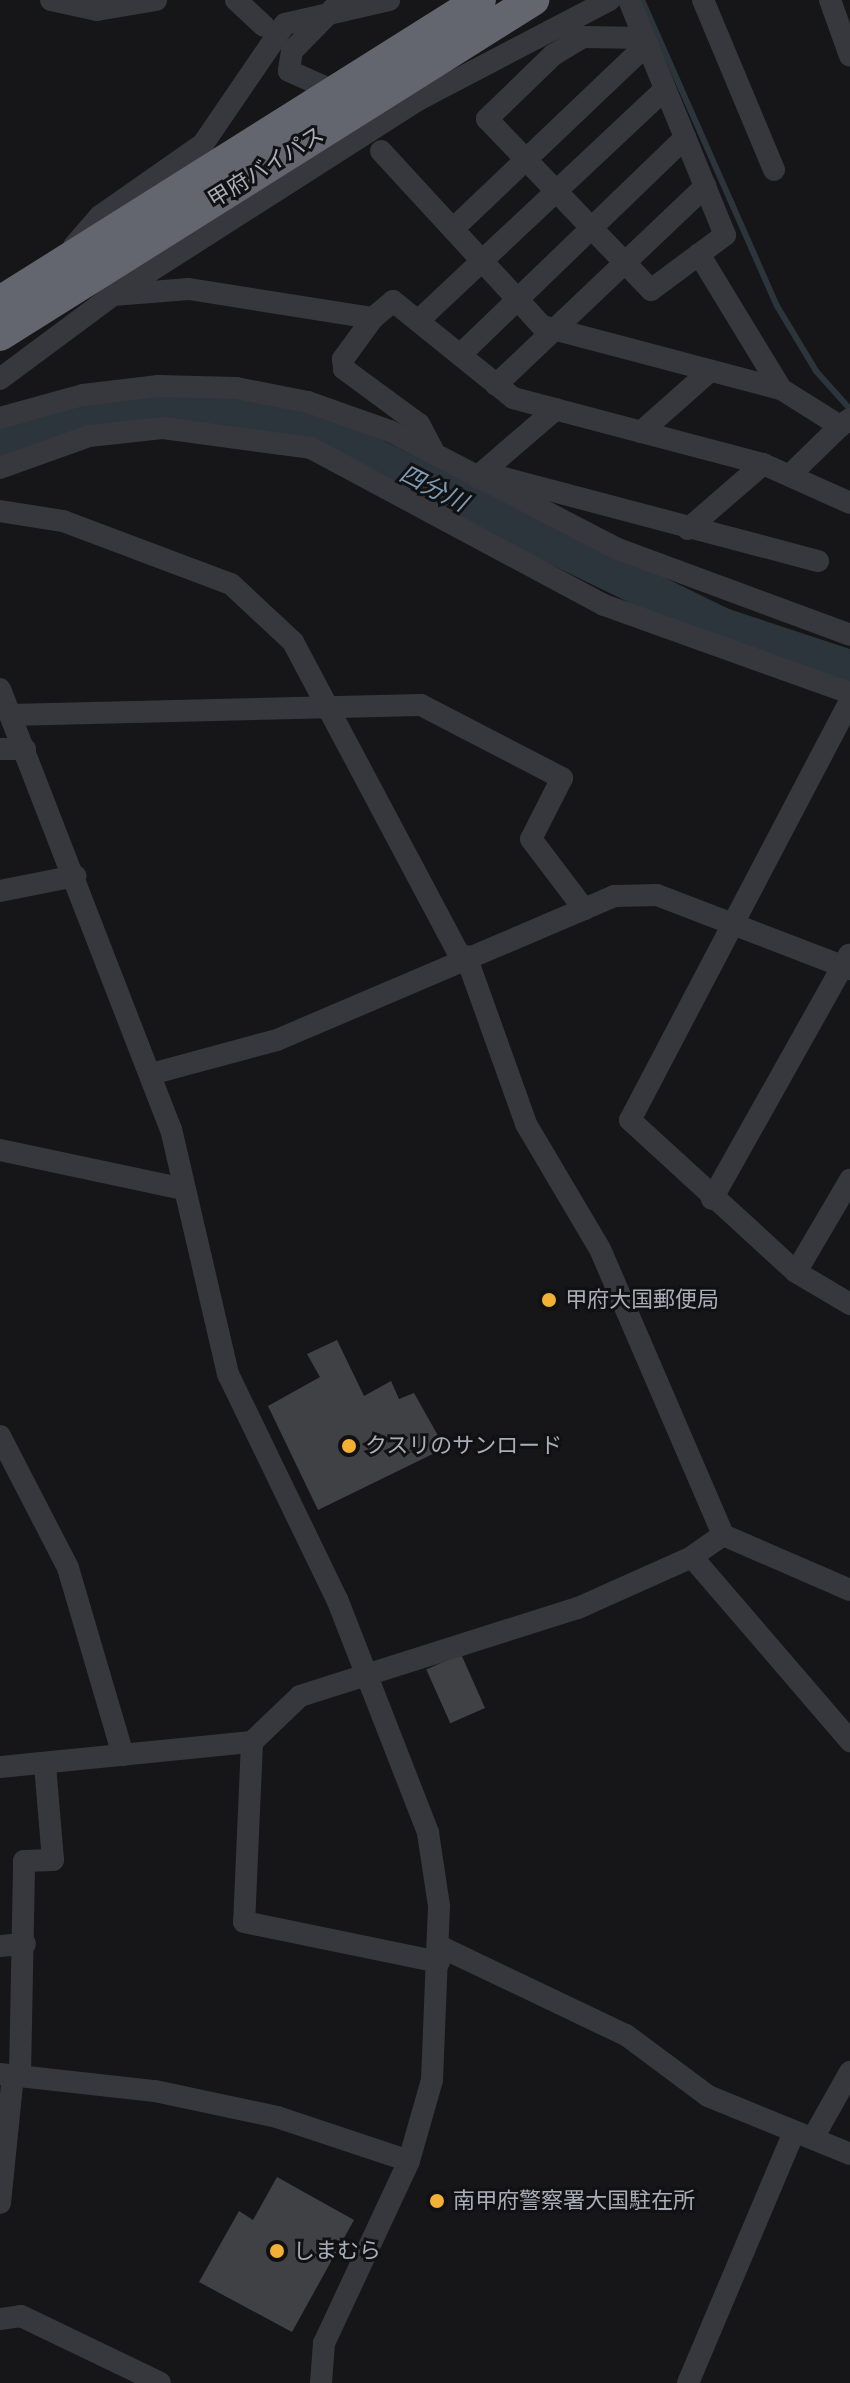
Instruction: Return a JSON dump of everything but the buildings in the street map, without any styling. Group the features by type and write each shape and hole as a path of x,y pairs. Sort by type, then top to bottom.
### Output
{"highway":[{"name":"甲府バイパス","path":"0,302 480,0"},
{"name":"甲府バイパス","path":"0,335 533,0"}],"street":[{"path":"51,0 97,10 156,0"},
{"path":"236,0 264,26"},
{"path":"55,268 100,216 203,144 285,24 333,9 389,0"},
{"path":"0,379 113,295 418,100 609,0"},
{"path":"629,0 646,41 685,138 706,186 725,235 651,290 487,119 553,55 583,37 646,41"},
{"path":"703,0 774,170"},
{"path":"830,0 850,56"},
{"path":"333,9 292,51 289,71 334,91"},
{"path":"453,229 646,41"},
{"path":"418,321 558,193 665,89"},
{"path":"460,355 685,138"},
{"path":"381,151 518,299 553,330 781,389 844,423 790,475"},
{"path":"496,385 706,186"},
{"path":"699,254 781,389"},
{"path":"113,295 189,289 373,318"},
{"path":"435,454 419,424 344,369 343,359 373,318 393,301 513,398 763,464 850,503"},
{"path":"641,432 710,371"},
{"path":"0,418 83,395 158,386 236,388 308,402 480,474 618,549 850,635"},
{"path":"480,474 556,409"},
{"path":"0,468 89,436 163,428 311,448 604,605 850,693"},
{"path":"688,529 763,464"},
{"path":"480,474 818,561"},
{"path":"0,511 63,521 231,584 293,642 463,957 526,1124 600,1249 723,1535 850,1590"},
{"path":"0,689 76,876 151,1074 183,1189 228,1374 368,1671 420,1802 439,1906 432,2080 409,2161 334,2317 321,2383"},
{"path":"10,715 331,712 421,705 562,778 531,839 584,909"},
{"path":"847,711 729,922 630,1120 712,1199 796,1272 850,1304"},
{"path":"0,749 25,749"},
{"path":"0,891 76,876"},
{"path":"151,1074 277,1040 463,957 614,896 657,895 848,963 712,1199"},
{"path":"0,1150 183,1189"},
{"path":"796,1272 850,1180"},
{"path":"0,1436 68,1568 123,1755"},
{"path":"0,1767 252,1742 300,1696 368,1671 578,1608 692,1557 723,1535"},
{"path":"692,1557 850,1741"},
{"path":"252,1742 244,1922 439,1954 552,1994 626,2035 708,2096 850,2154"},
{"path":"0,2203 25,1944 24,1861 53,1860 45,1764"},
{"path":"0,1946 25,1944"},
{"path":"688,2383 803,2136 850,2072"},
{"path":"11,2075 155,2091 277,2117 409,2161"},
{"path":"0,2319 21,2316 160,2383"}],"waterway":[{"path":"642,0 777,306 816,371 850,409"},
{"name":"四分川","path":"0,448 101,415 250,413 331,436 720,626 850,669"}],"place":[{"name":"甲府大国郵便局","path":"549,1300"},
{"name":"クスリのサンロード","path":"349,1446"},
{"name":"南甲府警察署大国駐在所","path":"437,2201"},
{"name":"しまむら","path":"277,2251"}]}
